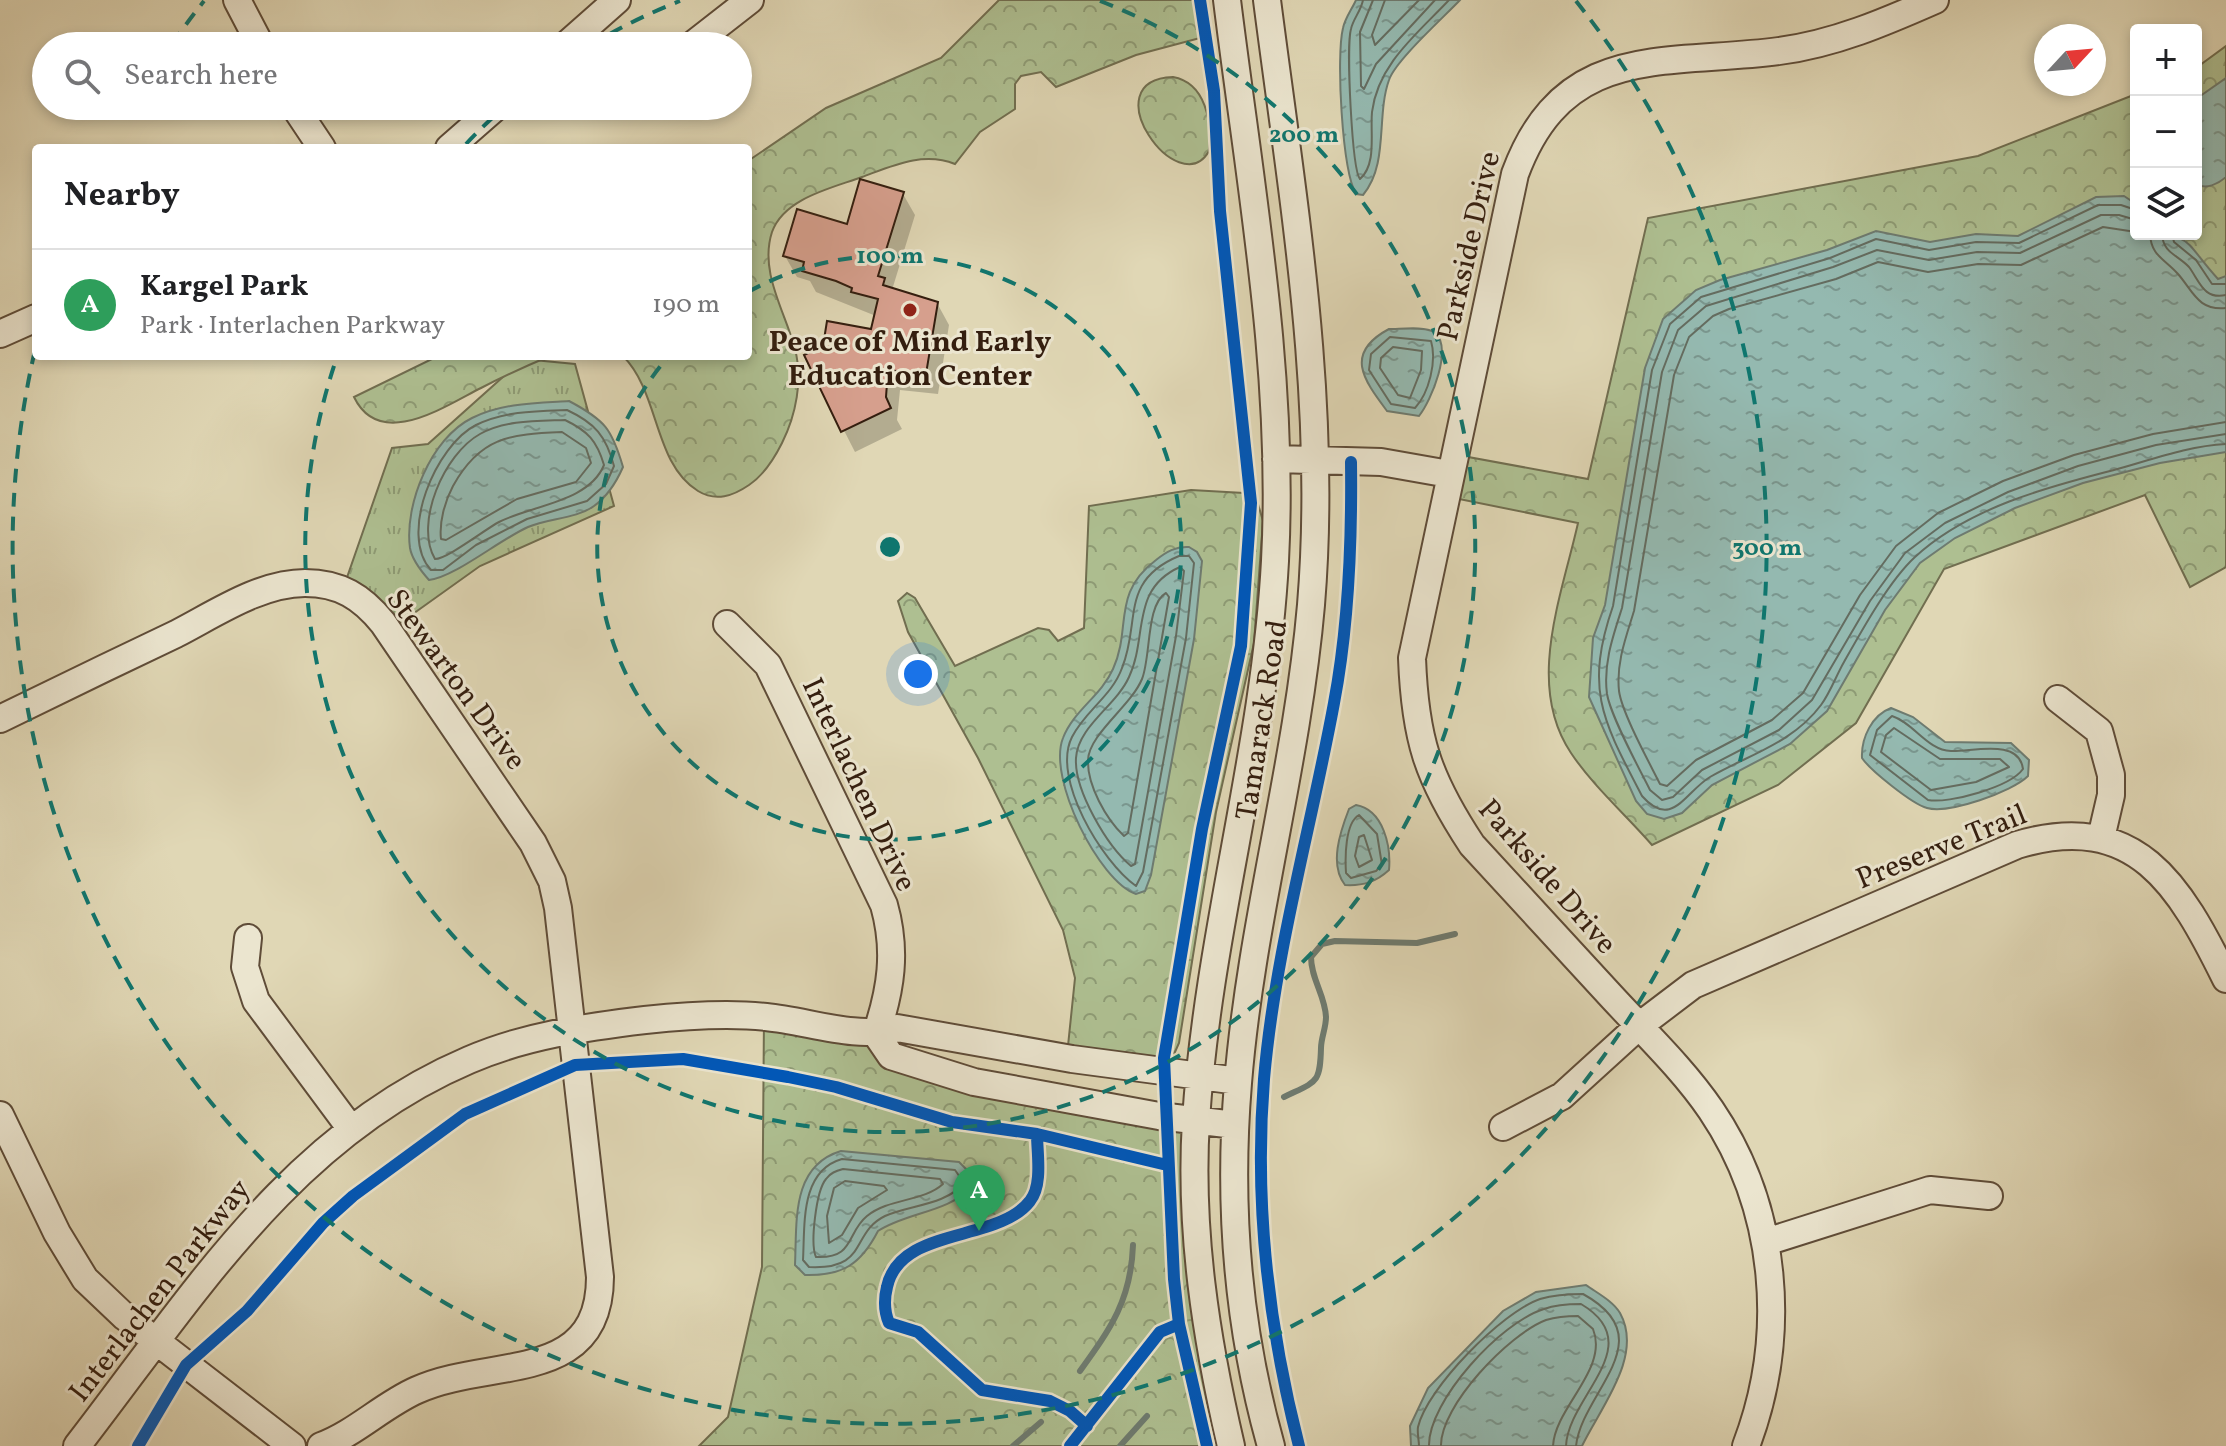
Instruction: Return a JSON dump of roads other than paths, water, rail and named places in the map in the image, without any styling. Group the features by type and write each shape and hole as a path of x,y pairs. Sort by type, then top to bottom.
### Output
{"street":[{"path":"237,0 254,32"},
{"path":"581,32 617,0"},
{"path":"709,32 750,0"},
{"name":"Tamarack Road","path":"1227,0 1267,306 1276,459 1275,560 1268,640 1209,999 1196,1120 1195,1208 1200,1291 1231,1446"},
{"name":"Tamarack Road","path":"1267,0 1306,296 1317,460 1306,646 1238,1081 1235,1125 1235,1208 1241,1290 1255,1378 1271,1446"},
{"name":"Parkside Drive","path":"1746,1446 1756,1420 1771,1339 1772,1295 1766,1242 1748,1181 1731,1143 1686,1078 1472,845 1450,811 1425,759 1417,728 1412,658 1515,174 1528,139 1567,95 1615,68 1782,51 1861,32 1935,0"},
{"path":"303,120 319,144"},
{"path":"454,144 481,120"},
{"path":"0,334 32,320"},
{"path":"1276,459 1381,462 1449,474"},
{"name":"Stewarton Drive","path":"0,719 257,594 304,583 349,591 369,605 389,631 543,861 558,908 600,1277 600,1304 591,1326 561,1355 540,1363 467,1373 429,1385 321,1446"},
{"name":"Interlachen Drive","path":"727,624 768,665 884,905 891,928 893,958 888,998 876,1034"},
{"path":"2058,699 2099,731 2111,775 2111,795 2101,838"},
{"name":"Preserve Trail","path":"1639,1026 1693,985 2017,845 2044,837 2101,838 2155,867 2177,889 2196,917 2226,979"},
{"path":"248,938 245,967 256,1001 351,1129"},
{"name":"Interlachen Parkway","path":"77,1446 247,1225 317,1155 388,1103 469,1059 513,1044 571,1031 648,1020 764,1016 876,1034 897,1028 908,1029 1072,1059 1238,1081"},
{"path":"1503,1127 1562,1096 1639,1026"},
{"path":"876,1034 891,1056 974,1082 1033,1095 1235,1125"},
{"path":"0,1115 57,1233 85,1279 158,1342 292,1446"},
{"path":"1766,1242 1930,1190 1989,1196"}],"water":[{"path":"1356,0 1460,0 1410,51 1389,80 1376,169 1363,195 1356,194 1351,181 1340,86 1343,28"},
{"path":"2226,78 2226,177 2204,186 2202,186 2202,95"},
{"path":"2124,196 2130,200 2130,240 2182,240 2218,279 2226,276 2226,452 2160,463 2083,483 2015,508 1955,538 1920,563 1885,610 1827,711 1790,744 1712,785 1682,813 1664,819 1647,814 1636,801 1589,697 1593,638 1605,605 1645,368 1663,319 1696,290 1720,280 1827,250 1876,231 1930,242 1976,234 2018,236 2096,197"},
{"path":"1389,329 1425,329 1434,332 1440,339 1442,349 1438,374 1419,416 1387,411 1365,377 1362,357 1366,347"},
{"path":"569,401 599,420 615,443 623,467 607,493 587,510 528,527 451,572 429,580 410,548 411,512 423,474 444,441 472,418 495,409"},
{"path":"1189,547 1197,552 1202,561 1194,639 1151,875 1145,891 1136,894 1107,870 1092,849 1069,802 1060,756 1068,728 1113,669 1133,585 1164,554"},
{"path":"1891,708 1913,717 1945,742 2011,743 2029,760 2028,776 2009,789 1964,805 1937,809 1920,805 1892,786 1862,758 1863,743 1869,728 1878,716"},
{"path":"1356,805 1373,814 1384,831 1389,851 1389,870 1369,882 1345,885 1338,868 1338,848 1349,809"},
{"path":"841,1151 959,1162 972,1175 972,1187 951,1202 878,1231 865,1252 849,1266 830,1273 805,1275 795,1265 800,1197 813,1169 825,1158"},
{"path":"1586,1285 1620,1313 1626,1330 1627,1347 1617,1381 1582,1446 1411,1446 1410,1426 1428,1388 1503,1311 1536,1292"}],"waterway":[{"path":"1284,1097 1310,1084 1318,1075 1326,1017 1311,957 1322,944 1335,941 1417,943 1455,934"},
{"path":"1080,1371 1101,1341 1124,1298 1133,1245"},
{"path":"1120,1446 1147,1416"},
{"path":"1013,1446 1041,1422"}],"place":[{"name":"Peace of Mind Early Education Center","path":"910,310"},
{"name":"Kargel Park","path":"979,1231"}]}
